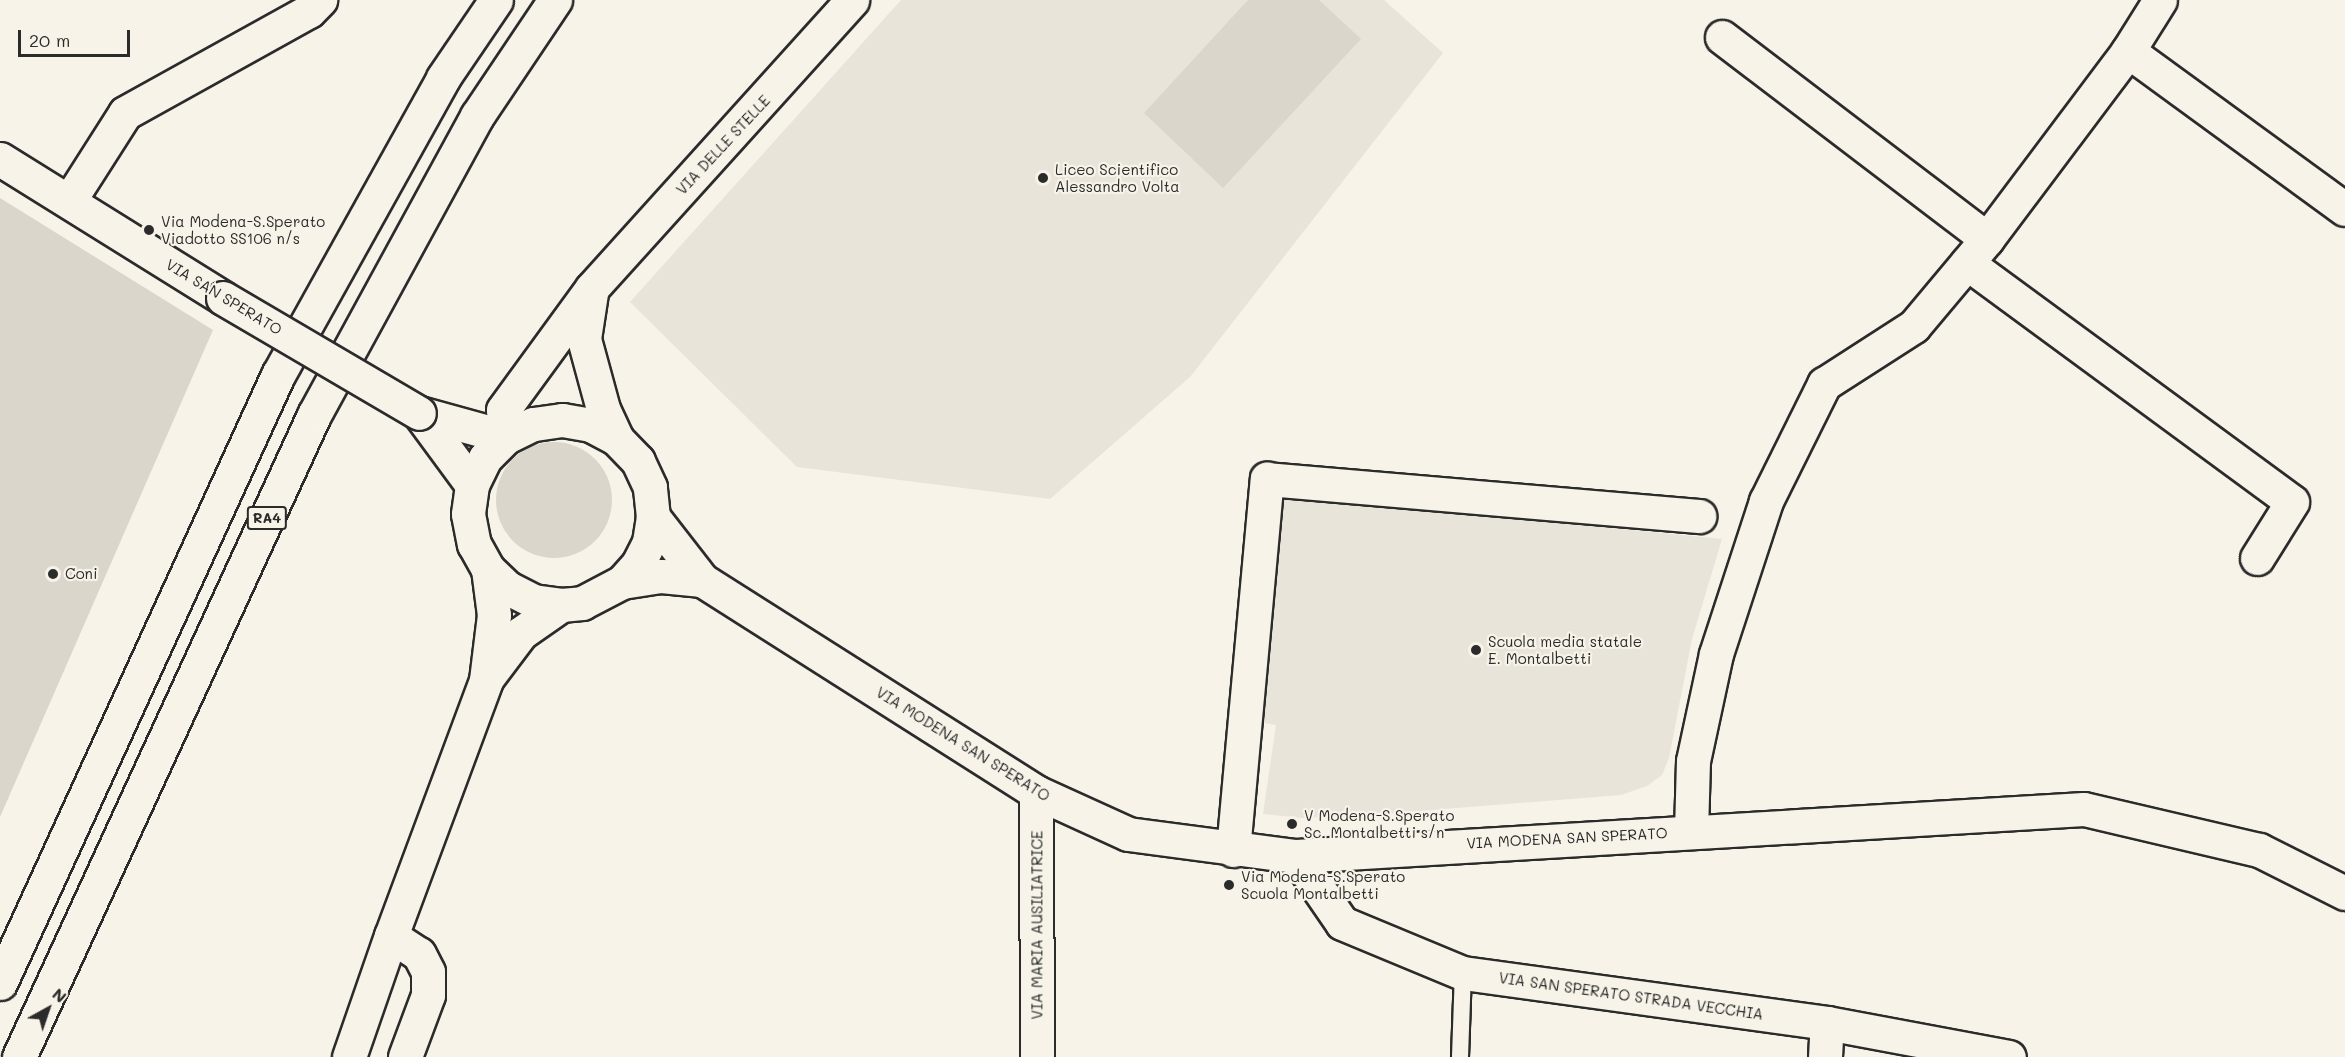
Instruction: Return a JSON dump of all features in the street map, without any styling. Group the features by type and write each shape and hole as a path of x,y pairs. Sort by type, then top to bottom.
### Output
{"main road":[{"path":"69,201 125,113 309,11 320,0"},
{"path":"0,983 278,375 443,78 496,0"},
{"name":"RA4","path":"19,1057 314,415 477,116 555,0"},
{"name":"VIA DELLE STELLE","path":"506,437 503,410 592,288 852,0"},
{"path":"1691,832 1693,761 1716,654 1766,501 1824,384 1914,327 1977,251 2128,51 2160,0"},
{"path":"1722,37 1977,251 2292,502 2257,558"},
{"path":"2128,51 2345,208"},
{"name":"VIA SAN SPERATO","path":"0,159 223,298 419,413"},
{"path":"592,288 584,339 603,409 618,439 642,470 650,488 653,517 645,549 622,582"},
{"path":"419,413 506,437"},
{"path":"419,413 472,485"},
{"path":"618,439 591,425 562,420 533,424 506,437 485,458 472,485 468,514 474,543 488,569 508,588 533,601 561,605 582,603 622,582 661,576 702,580"},
{"path":"1233,850 1267,479 1699,516"},
{"path":"653,517 702,580"},
{"path":"349,1057 391,936 486,680 494,615 488,569"},
{"name":"VIA MODENA SAN SPERATO","path":"702,580 1036,792 1128,834 1233,850 1296,855 2084,809 2259,850 2345,893"},
{"path":"486,680 521,633 561,605"},
{"name":"VIA MARIA AUSILIATRICE","path":"1036,792 1037,1057"},
{"name":"VIA SAN SPERATO STRADA VECCHIA","path":"1296,855 1341,923 1463,973 1827,1023 2005,1056"},
{"path":"391,936 419,954 428,972 428,995 405,1057"},
{"path":"1825,1057 1827,1023"}],"lane":[{"path":"1460,1057 1463,973"}],"shaded area":[{"name":"Liceo Scientifico Alessandro Volta","path":"901,0 1384,0 1443,53 1190,377 1050,499 797,467 630,302"},
{"path":"1248,0 1319,0 1361,39 1223,188 1144,113"},
{"name":"Coni","path":"0,198 213,330 0,817"},
{"path":"554,442 576,447 595,459 607,478 612,500 607,522 595,541 576,553 554,558 532,553 513,541 501,522 496,500 501,478 513,459 532,447"},
{"name":"Scuola media statale E. Montalbetti","path":"1278,495 1722,539 1692,639 1669,758 1662,775 1647,786 1621,795 1381,814 1303,818 1263,814 1276,725 1254,721"}],"place":[{"name":"Liceo Scientifico Alessandro Volta","path":"1043,178"},
{"name":"Via Modena-S.Sperato Viadotto SS106 n/s","path":"149,230"},
{"name":"Coni","path":"53,574"},
{"name":"Scuola media statale E. Montalbetti","path":"1476,650"},
{"name":"V Modena-S.Sperato Sc. Montalbetti s/n","path":"1292,824"},
{"name":"Via Modena-S.Sperato Scuola Montalbetti","path":"1229,885"}]}
